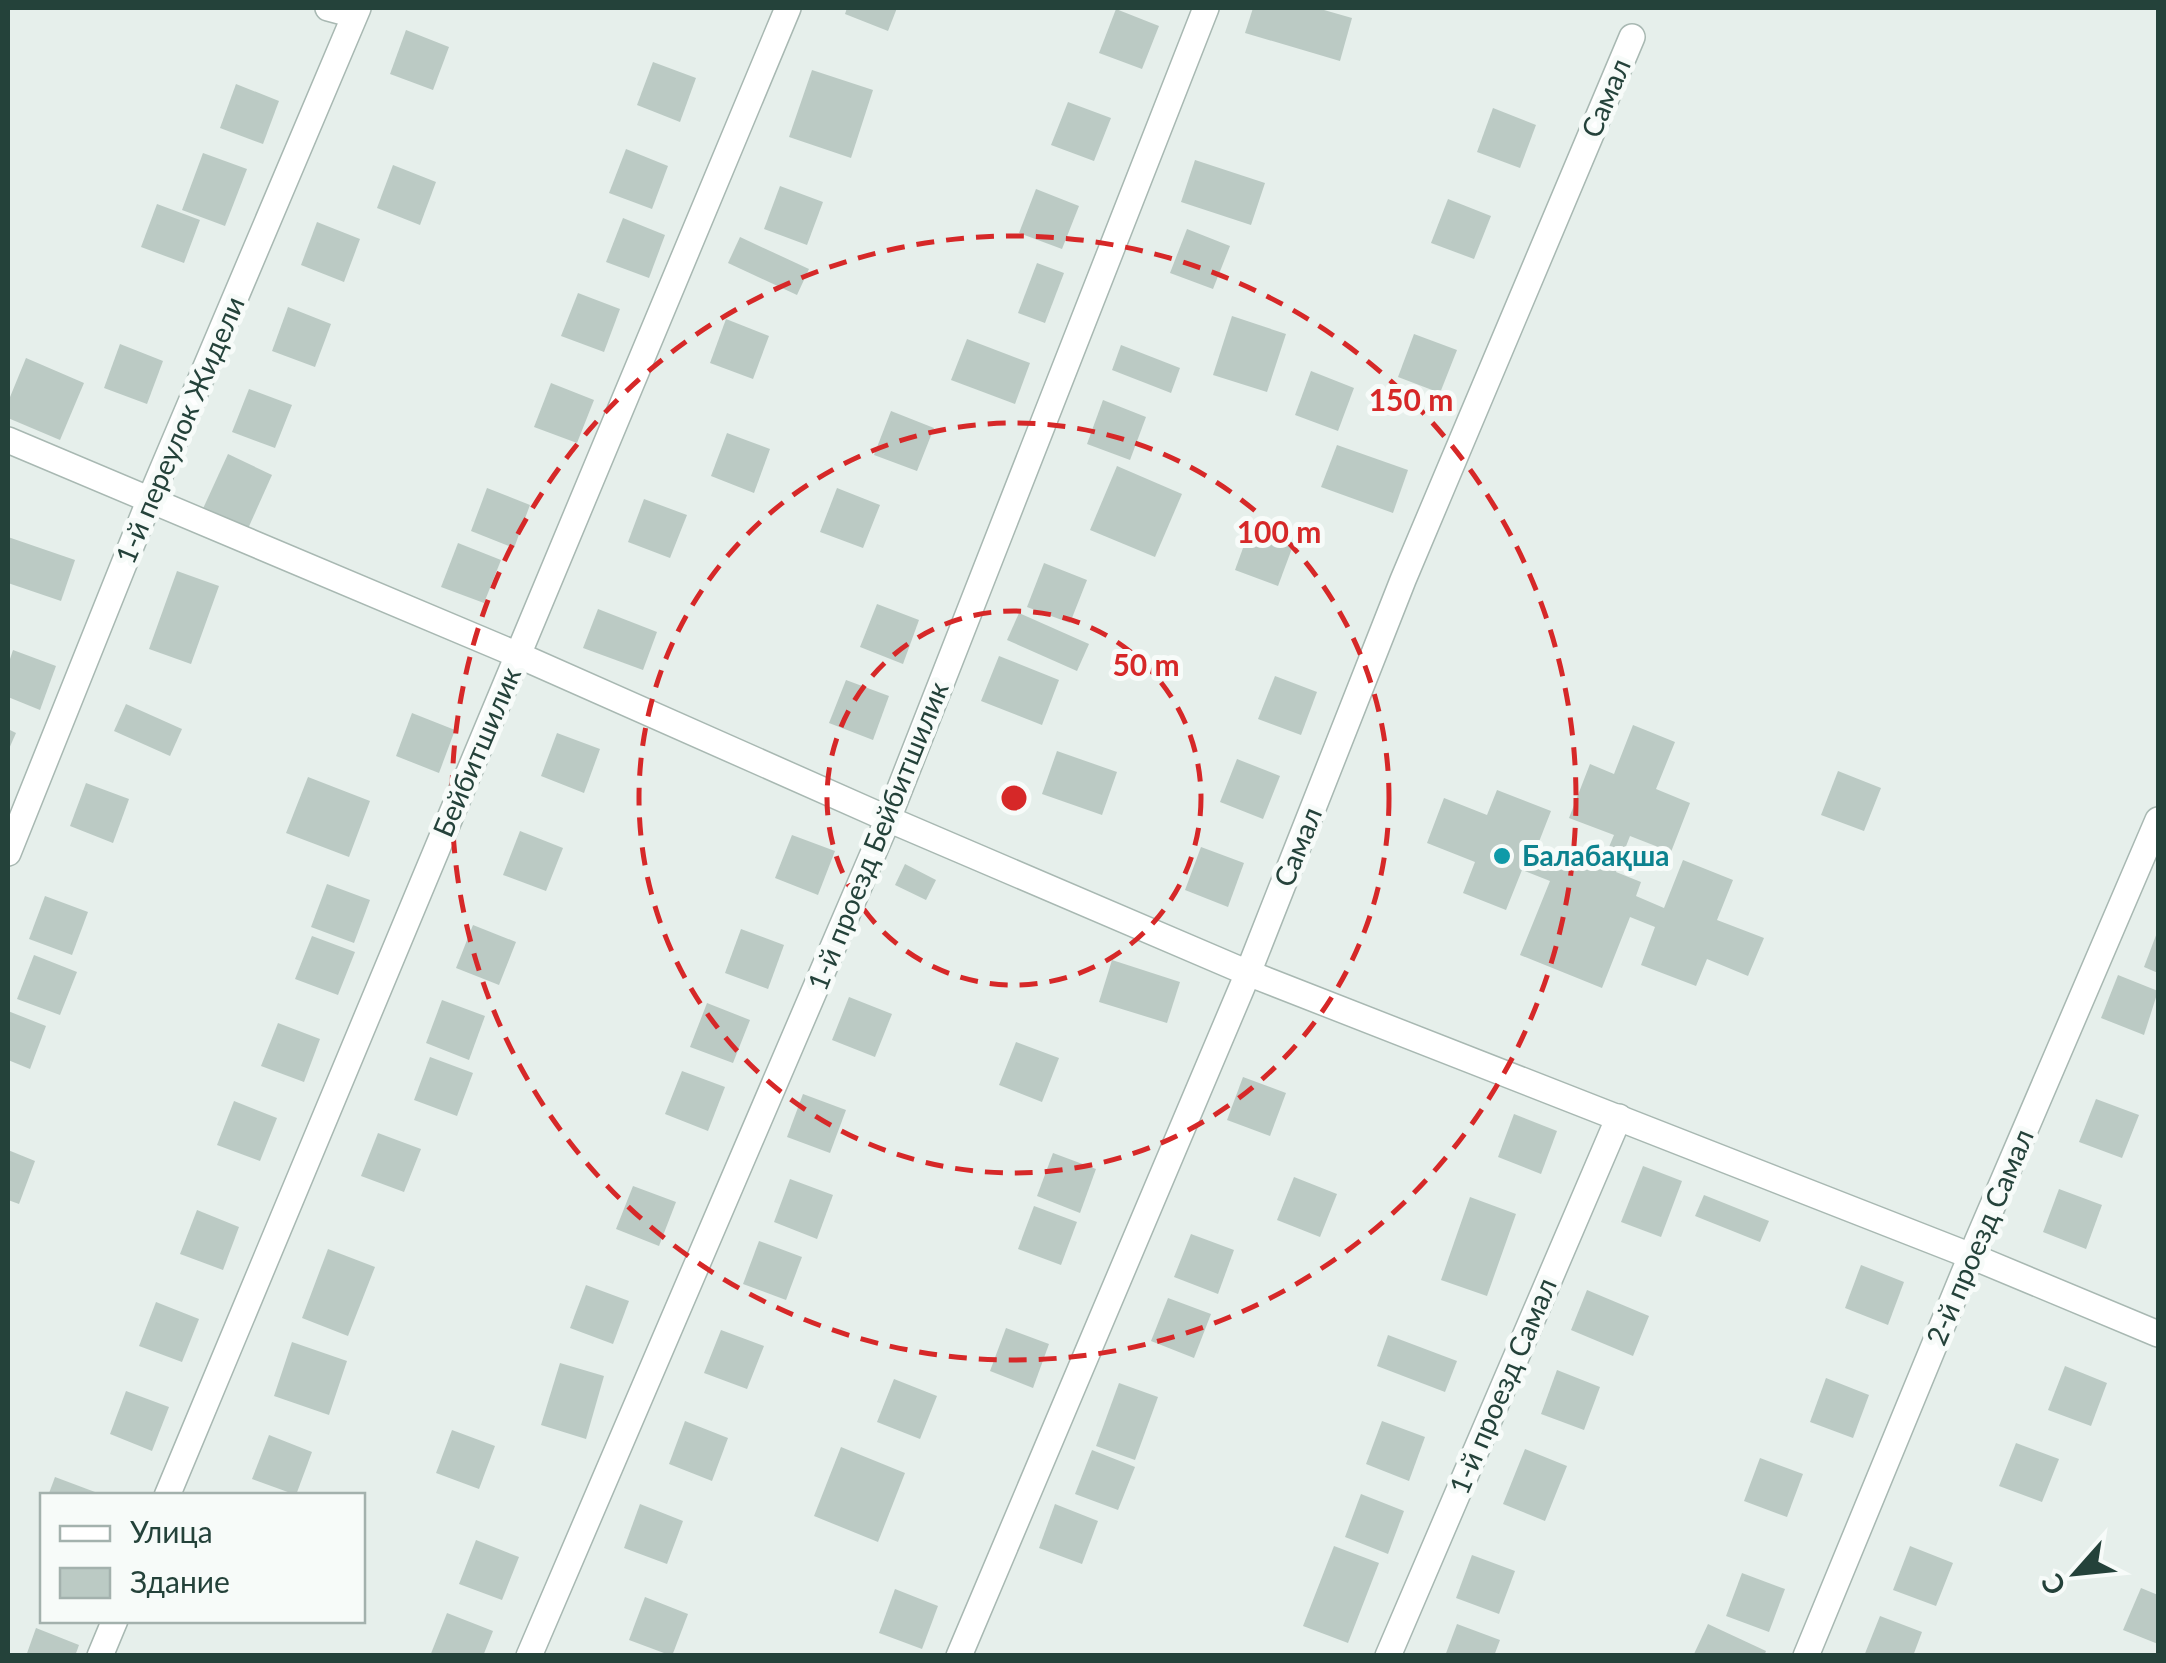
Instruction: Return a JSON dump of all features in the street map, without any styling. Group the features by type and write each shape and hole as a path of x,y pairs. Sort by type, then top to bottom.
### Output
{"street":[{"path":"328,8 356,11"},
{"name":"Бейбитшилик","path":"168,1493 788,8"},
{"name":"1-й проезд Бейбитшилик","path":"528,1656 888,819 1206,8"},
{"name":"1-й переулок Жидели","path":"8,854 150,499 356,11"},
{"name":"Самал","path":"958,1656 1248,974 1403,580 1632,36"},
{"path":"8,440 518,654 1248,974 1972,1256 2158,1334"},
{"name":"2-й проезд Самал","path":"1806,1656 2158,820"},
{"name":"1-й проезд Самал","path":"1388,1656 1618,1117"},
{"path":"100,1656 113,1623"}],"building":[{"path":"847,8 897,8 888,31 845,14"},
{"path":"1253,8 1317,8 1352,18 1340,61 1245,33"},
{"path":"1116,9 1159,26 1142,69 1099,53"},
{"path":"406,30 449,47 433,90 390,74"},
{"path":"653,62 696,78 680,122 637,105"},
{"path":"812,70 873,90 851,158 789,137"},
{"path":"236,84 279,101 263,144 220,128"},
{"path":"1068,102 1111,118 1094,161 1051,145"},
{"path":"1493,108 1536,125 1520,168 1477,152"},
{"path":"626,149 668,166 652,209 609,193"},
{"path":"203,153 247,169 225,226 182,210"},
{"path":"1195,160 1265,183 1251,225 1181,202"},
{"path":"393,165 436,182 420,225 377,208"},
{"path":"780,186 823,202 807,245 764,229"},
{"path":"1036,189 1079,206 1062,249 1019,233"},
{"path":"1448,199 1491,216 1474,259 1431,243"},
{"path":"157,204 200,220 184,263 141,247"},
{"path":"623,218 665,235 649,278 606,262"},
{"path":"317,222 360,239 344,282 301,265"},
{"path":"1187,229 1230,246 1213,289 1170,273"},
{"path":"740,237 809,269 797,295 728,263"},
{"path":"1037,263 1064,273 1045,323 1018,313"},
{"path":"578,293 620,309 604,352 561,336"},
{"path":"288,307 331,324 315,367 272,351"},
{"path":"1232,316 1286,334 1267,392 1213,375"},
{"path":"726,319 769,336 753,379 710,363"},
{"path":"1414,334 1457,350 1440,393 1398,377"},
{"path":"967,339 1030,363 1015,404 951,380"},
{"path":"120,344 163,361 147,404 104,388"},
{"path":"1121,345 1180,368 1171,393 1112,370"},
{"path":"26,358 84,383 60,440 8,418 8,402"},
{"path":"1311,371 1354,388 1338,431 1295,415"},
{"path":"551,383 594,400 577,443 534,427"},
{"path":"249,389 292,405 275,448 232,432"},
{"path":"1103,400 1146,417 1130,460 1087,444"},
{"path":"891,411 934,428 917,471 874,455"},
{"path":"727,433 770,449 754,493 711,476"},
{"path":"1337,445 1408,470 1393,513 1321,487"},
{"path":"228,454 272,475 246,533 201,513"},
{"path":"1117,466 1182,494 1155,557 1090,530"},
{"path":"487,488 530,505 514,548 471,531"},
{"path":"837,488 880,505 863,548 820,532"},
{"path":"644,499 687,515 670,558 628,542"},
{"path":"1251,526 1294,543 1278,586 1235,570"},
{"path":"8,537 75,560 61,601 8,583"},
{"path":"458,543 501,560 484,603 441,587"},
{"path":"1044,563 1087,580 1070,623 1027,607"},
{"path":"177,571 219,586 191,664 149,649"},
{"path":"877,604 919,620 903,664 860,647"},
{"path":"598,609 657,632 643,670 583,648"},
{"path":"1019,613 1089,644 1077,671 1007,640"},
{"path":"13,650 56,666 40,710 8,697 8,665"},
{"path":"999,656 1059,680 1042,725 981,701"},
{"path":"1275,676 1317,692 1301,735 1258,719"},
{"path":"846,680 889,696 873,740 829,723"},
{"path":"126,704 182,729 170,756 114,731"},
{"path":"412,713 455,730 439,773 396,756"},
{"name":"Балабақша","path":"1633,725 1675,742 1656,789 1690,803 1671,852 1630,836 1616,872 1641,882 1636,896 1664,908 1683,860 1733,880 1717,920 1764,938 1748,976 1707,959 1696,986 1641,965 1655,927 1630,917 1602,988 1520,955 1550,881 1522,870 1506,910 1463,893 1475,862 1427,843 1444,798 1487,815 1497,790 1551,811 1535,852 1563,864 1567,852 1601,866 1614,835 1569,818 1590,764 1614,774"},
{"path":"8,729 16,733 8,751"},
{"path":"557,733 600,749 584,793 541,776"},
{"path":"1057,751 1117,772 1102,815 1042,794"},
{"path":"1237,759 1280,776 1263,819 1220,802"},
{"path":"1838,771 1881,788 1864,831 1821,815"},
{"path":"308,777 370,801 349,857 286,833"},
{"path":"86,783 129,799 113,843 70,826"},
{"path":"520,831 563,848 546,891 503,875"},
{"path":"792,835 835,851 818,895 775,878"},
{"path":"1201,847 1244,863 1228,907 1185,890"},
{"path":"905,864 936,880 926,900 895,885"},
{"path":"327,884 370,900 354,943 311,927"},
{"path":"45,896 88,912 72,955 29,939"},
{"path":"473,925 516,942 499,985 456,968"},
{"path":"741,929 784,945 768,989 725,973"},
{"path":"2158,930 2158,973 2144,967"},
{"path":"312,936 355,952 338,995 295,979"},
{"path":"34,955 77,972 60,1015 17,999"},
{"path":"1112,960 1180,982 1167,1023 1099,1002"},
{"path":"2118,975 2158,991 2144,1035 2101,1018"},
{"path":"849,997 892,1014 875,1057 832,1040"},
{"path":"442,1000 485,1016 469,1060 426,1043"},
{"path":"707,1003 750,1020 733,1063 690,1047"},
{"path":"8,1011 46,1026 30,1069 8,1060"},
{"path":"278,1023 320,1039 304,1082 261,1066"},
{"path":"1016,1042 1059,1058 1042,1102 999,1085"},
{"path":"430,1057 473,1073 457,1116 414,1100"},
{"path":"682,1071 725,1087 708,1131 665,1114"},
{"path":"1243,1077 1286,1093 1270,1136 1227,1120"},
{"path":"803,1094 846,1110 830,1153 787,1137"},
{"path":"2096,1099 2139,1115 2122,1158 2079,1142"},
{"path":"234,1101 277,1118 260,1161 217,1145"},
{"path":"1514,1114 1557,1131 1541,1174 1498,1157"},
{"path":"378,1133 421,1149 404,1192 361,1176"},
{"path":"8,1150 35,1161 19,1204 8,1200"},
{"path":"1053,1153 1096,1169 1080,1213 1037,1196"},
{"path":"1643,1166 1682,1181 1661,1237 1621,1222"},
{"path":"1294,1177 1337,1194 1320,1237 1277,1220"},
{"path":"790,1179 833,1195 817,1239 774,1222"},
{"path":"633,1186 676,1202 659,1246 616,1229"},
{"path":"2059,1189 2102,1205 2086,1249 2043,1232"},
{"path":"1704,1195 1769,1221 1760,1242 1695,1216"},
{"path":"1470,1197 1516,1214 1487,1296 1441,1280"},
{"path":"1034,1206 1077,1222 1061,1265 1018,1249"},
{"path":"197,1210 239,1227 223,1270 180,1254"},
{"path":"1191,1234 1234,1250 1218,1294 1174,1277"},
{"path":"759,1241 802,1257 786,1300 743,1284"},
{"path":"328,1249 375,1267 348,1336 302,1318"},
{"path":"1861,1265 1904,1282 1888,1325 1845,1308"},
{"path":"586,1285 629,1301 613,1344 570,1328"},
{"path":"1587,1290 1649,1316 1633,1356 1571,1330"},
{"path":"1168,1298 1211,1314 1194,1358 1151,1341"},
{"path":"156,1302 199,1319 182,1362 139,1346"},
{"path":"1006,1328 1049,1344 1033,1388 990,1371"},
{"path":"721,1330 764,1346 747,1389 704,1373"},
{"path":"1388,1335 1457,1361 1445,1392 1377,1366"},
{"path":"292,1342 347,1361 329,1415 274,1396"},
{"path":"560,1363 604,1376 586,1439 541,1425"},
{"path":"2065,1366 2107,1383 2091,1426 2048,1410"},
{"path":"1557,1370 1600,1387 1584,1430 1541,1414"},
{"path":"1826,1378 1869,1395 1853,1438 1810,1422"},
{"path":"894,1379 937,1396 920,1439 877,1422"},
{"path":"1119,1383 1158,1397 1135,1460 1096,1446"},
{"path":"126,1391 169,1407 152,1451 110,1434"},
{"path":"685,1421 728,1438 712,1481 669,1464"},
{"path":"1382,1421 1425,1437 1409,1481 1366,1464"},
{"path":"452,1430 495,1446 479,1489 436,1473"},
{"path":"269,1435 312,1452 297,1493 252,1479"},
{"path":"2016,1443 2059,1459 2042,1502 1999,1486"},
{"path":"841,1447 905,1473 878,1542 814,1516"},
{"path":"1525,1449 1567,1466 1545,1521 1503,1504"},
{"path":"1092,1450 1135,1467 1118,1510 1075,1494"},
{"path":"1760,1458 1803,1474 1787,1517 1744,1501"},
{"path":"55,1477 98,1493 49,1493"},
{"path":"1361,1494 1404,1511 1388,1554 1345,1537"},
{"path":"640,1504 683,1521 667,1564 624,1548"},
{"path":"1055,1504 1098,1521 1082,1564 1039,1548"},
{"path":"476,1540 519,1557 502,1600 459,1584"},
{"path":"1334,1546 1379,1563 1348,1643 1303,1626"},
{"path":"1910,1546 1953,1563 1936,1606 1893,1590"},
{"path":"1472,1555 1515,1571 1499,1614 1456,1598"},
{"path":"1742,1573 1785,1589 1769,1632 1726,1616"},
{"path":"2141,1588 2158,1595 2158,1644 2123,1630"},
{"path":"895,1589 938,1606 922,1649 879,1633"},
{"path":"645,1597 688,1614 672,1656 629,1640"},
{"path":"447,1613 493,1631 483,1656 430,1656"},
{"path":"1880,1616 1922,1632 1913,1656 1864,1656"},
{"path":"1457,1624 1500,1640 1494,1656 1445,1656"},
{"path":"1708,1624 1766,1651 1764,1656 1693,1656"},
{"path":"36,1628 79,1645 75,1656 26,1656"}],"place":[{"name":"Балабақша","path":"1502,856"}]}
